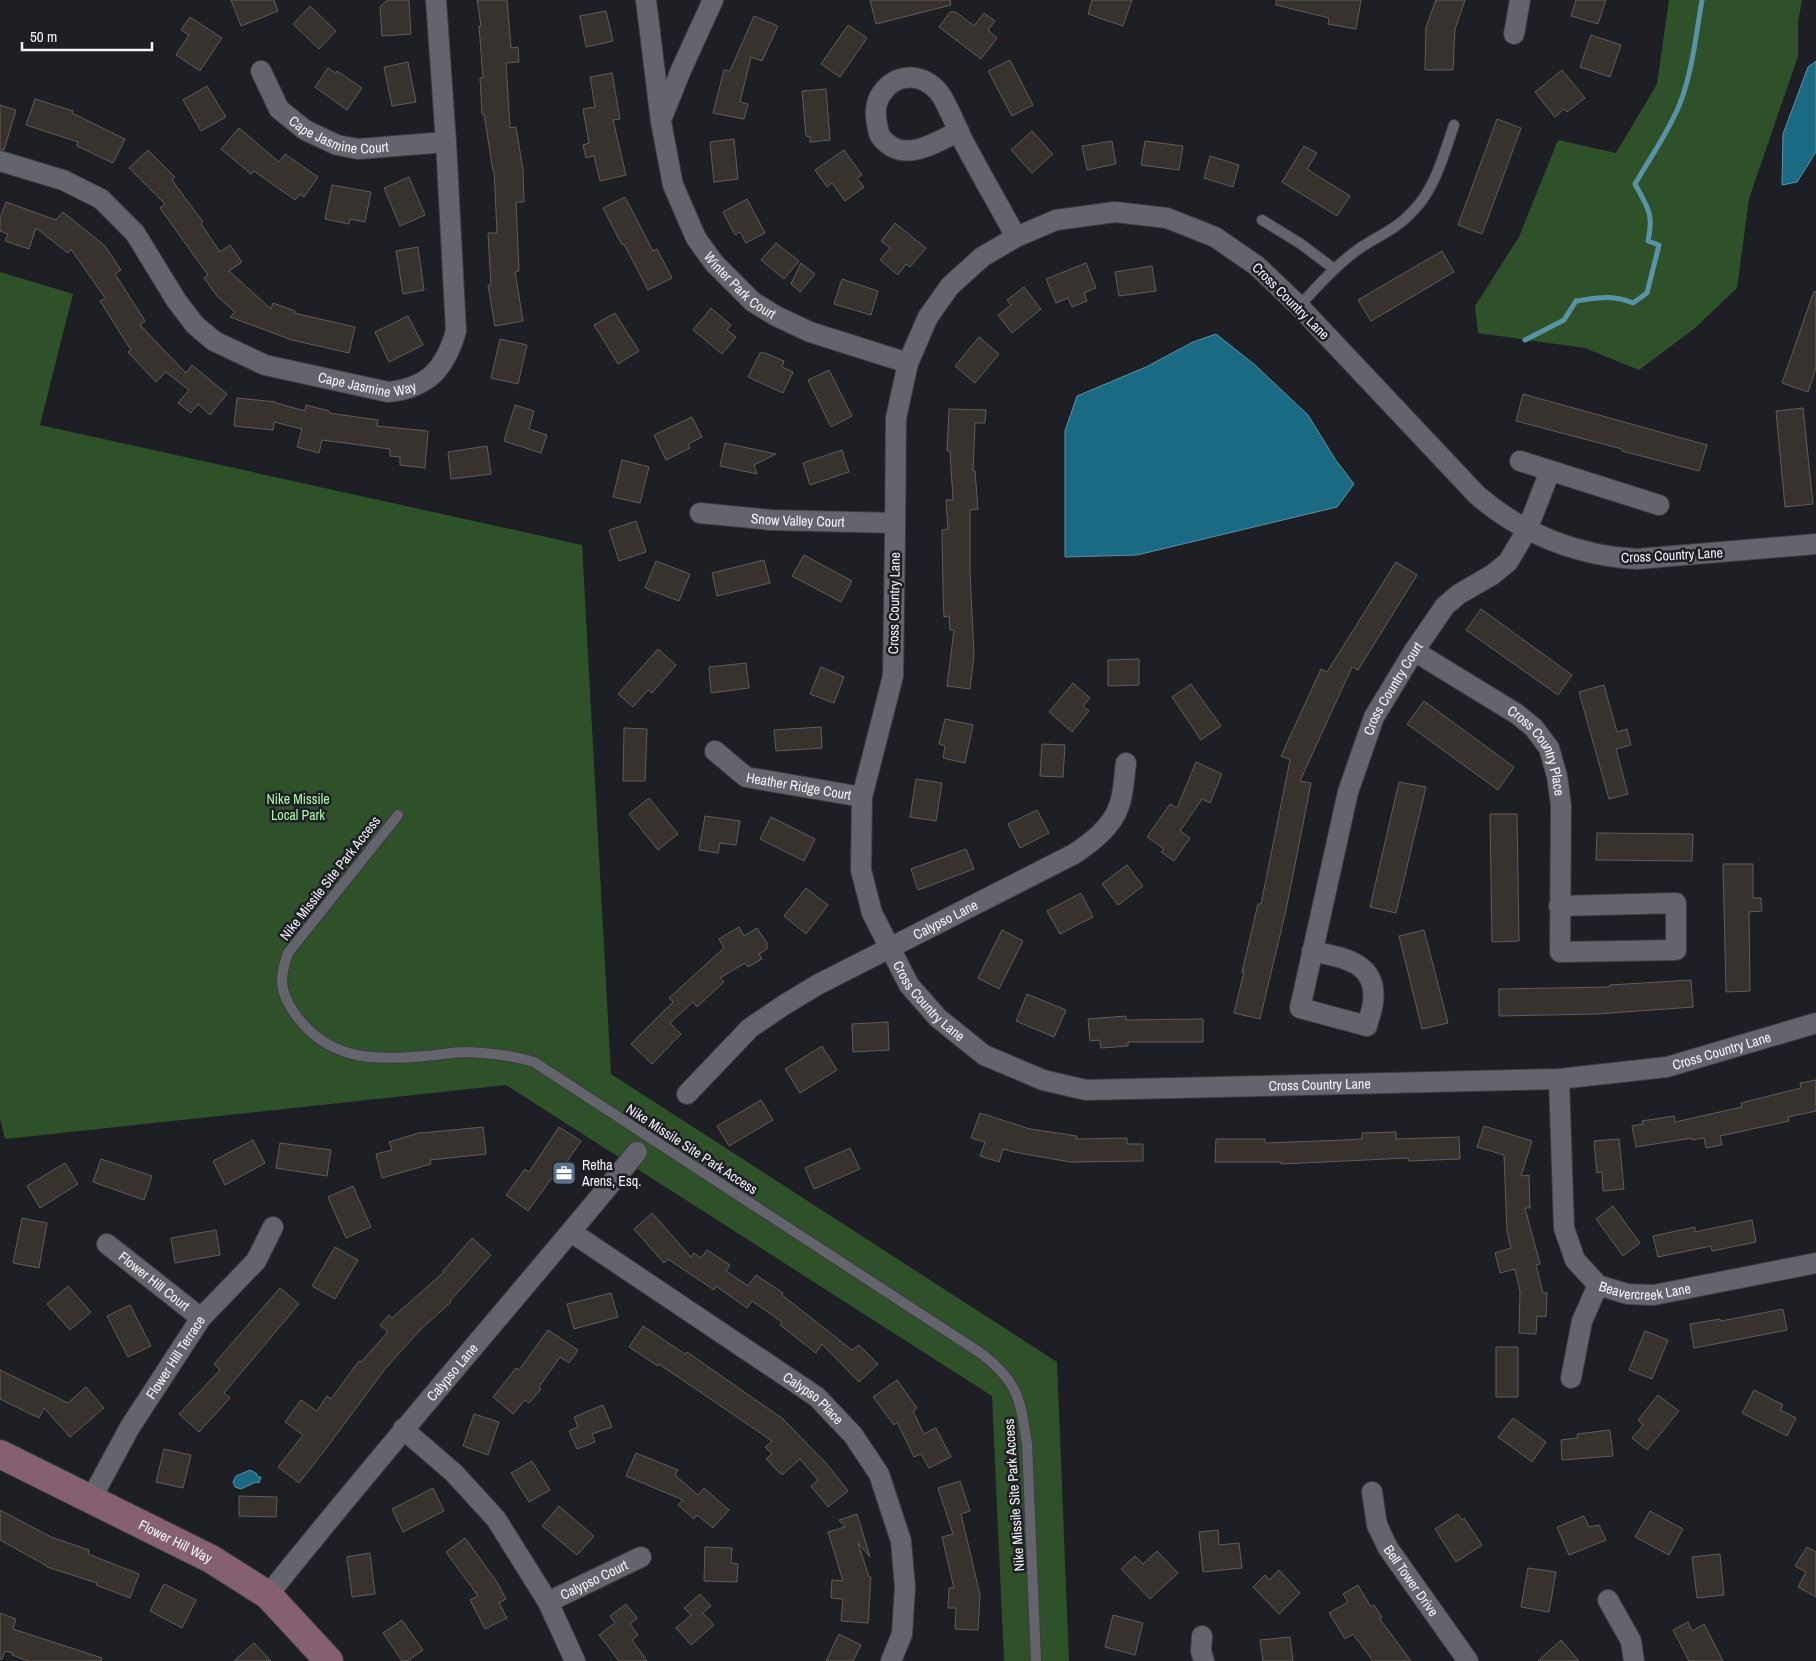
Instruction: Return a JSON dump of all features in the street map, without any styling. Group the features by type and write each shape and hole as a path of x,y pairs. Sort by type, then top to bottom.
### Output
{"street":[{"name":"Cape Jasmine Way","path":"0,161 63,180 101,199 135,233 176,300 195,325 214,341 265,365 388,392 404,390 434,376 450,351 456,331 436,0"},
{"name":"Winter Park Court","path":"646,0 661,122 673,185 696,238 714,263 753,302 776,316 810,332 908,363"},
{"path":"661,122 681,70 713,0"},
{"path":"1514,34 1520,0"},
{"name":"Cape Jasmine Court","path":"261,71 279,109 305,130 337,145 358,149 446,142"},
{"path":"959,131 1016,237"},
{"name":"Cross Country Lane","path":"1816,544 1637,559 1616,558 1548,540 1496,512 1466,485 1299,306 1258,266 1216,237 1167,218 1114,212 1056,220 1016,237 982,257 950,286 928,317 908,363 896,418 893,676 862,797 861,870 872,913 909,985 938,1018 984,1055 1043,1080 1086,1090 1559,1079 1667,1067 1816,1023"},
{"path":"1520,461 1659,506"},
{"name":"Cross Country Court","path":"1312,951 1348,792 1374,717 1414,651 1445,606 1459,594 1508,562 1527,530 1550,471"},
{"name":"Snow Valley Court","path":"700,513 771,520 895,523"},
{"name":"Cross Country Place","path":"1414,651 1517,714 1534,728 1549,748 1557,776 1560,805 1559,906 1560,952 1676,950 1676,903 1559,906"},
{"name":"Heather Ridge Court","path":"715,751 746,777 862,797"},
{"name":"Calypso Lane","path":"687,1094 750,1028 816,985 1074,854 1087,845 1112,820 1120,805 1126,763"},
{"name":"Beavercreek Lane","path":"1559,1079 1564,1228 1575,1260 1598,1285 1627,1294 1654,1295 1816,1263"},
{"name":"Calypso Lane","path":"268,1595 403,1429 638,1152"},
{"name":"Flower Hill Terrace","path":"91,1499 130,1427 201,1318 256,1261 273,1227"},
{"name":"Calypso Place","path":"571,1232 817,1397 853,1435 879,1474 901,1541 905,1587 902,1634 891,1661"},
{"name":"Flower Hill Court","path":"107,1244 201,1318"},
{"path":"1571,1378 1582,1320 1598,1285"},
{"path":"403,1429 454,1474 496,1519 548,1602 575,1661"},
{"name":"Flower Hill Way","path":"0,1454 211,1559 268,1595 329,1661"},
{"name":"Bell Tower Drive","path":"1372,1492 1377,1524 1388,1548 1468,1661"},
{"name":"Calypso Court","path":"548,1602 641,1557"},
{"path":"1608,1600 1631,1641 1634,1661"},
{"path":"1202,1636 1201,1651 1204,1661"}],"lane":[{"path":"1299,306 1334,269 1359,248 1393,229 1414,211 1439,167 1454,125"},
{"path":"1262,220 1301,244 1334,269"},
{"name":"Nike Missile Site Park Access","path":"398,815 288,953 281,979 284,994 300,1021 314,1035 334,1049 365,1057 421,1056 466,1052 510,1055 534,1062 982,1354 997,1366 1012,1383 1022,1409 1027,1444 1036,1661"}],"green space":[{"path":"1669,0 1802,0 1798,22 1798,56 1749,199 1737,288 1695,328 1639,370 1585,348 1478,333 1475,306 1519,237 1558,140 1616,153 1657,84"},
{"name":"Nike Missile Local Park","path":"0,272 73,294 40,425 582,545 611,1074 1057,1362 1069,1661 1004,1661 992,1396 506,1085 5,1139 0,1118"}],"water":[{"path":"1816,61 1816,152 1797,182 1782,185 1783,134 1808,67"},
{"path":"1216,334 1255,365 1308,415 1335,459 1354,484 1337,507 1137,555 1065,557 1065,431 1077,396 1146,367 1193,342"},
{"path":"250,1470 256,1473 258,1477 261,1477 259,1483 256,1482 241,1489 235,1487 233,1482 236,1476"}],"building":[{"path":"231,0 274,0 278,11 241,26"},
{"path":"387,0 409,0 411,34 382,36 380,7"},
{"path":"477,0 507,0 511,48 518,47 519,62 506,63 510,128 516,127 523,170 524,202 516,202 519,271 515,272 523,321 495,326 488,285 491,285 488,233 497,233 494,170 484,114 482,114 480,78 483,78 479,26 481,26"},
{"path":"870,0 950,0 951,5 876,24"},
{"path":"1092,0 1132,0 1123,26 1088,14"},
{"path":"1276,0 1361,0 1356,29 1328,24 1329,18 1276,5"},
{"path":"1436,0 1465,0 1455,29 1453,70 1425,70 1426,27"},
{"path":"1576,0 1606,0 1598,24 1571,16"},
{"path":"310,6 336,31 319,49 293,24"},
{"path":"606,11 613,41 586,47 580,16"},
{"path":"950,12 956,12 974,26 984,13 995,21 988,30 997,38 981,59 939,27"},
{"path":"754,16 778,26 762,61 751,57 740,102 748,104 744,119 713,113 724,70 730,71"},
{"path":"190,17 222,38 200,71 176,55 189,35 181,30"},
{"path":"848,25 867,38 840,77 821,64"},
{"path":"1591,35 1621,45 1610,77 1580,67"},
{"path":"1010,60 1033,105 1012,116 988,71"},
{"path":"408,62 416,102 392,106 384,67"},
{"path":"328,68 336,73 337,71 362,88 347,110 315,87"},
{"path":"1562,70 1585,98 1567,112 1564,109 1555,117 1535,92"},
{"path":"612,73 620,119 613,120 626,175 600,181 594,156 586,158 583,145 589,143 583,109 595,107 590,77"},
{"path":"207,86 226,117 201,131 183,100"},
{"path":"826,89 830,140 810,142 810,137 806,136 802,91"},
{"path":"35,99 73,111 72,113 125,139 113,163 77,146 78,142 26,125"},
{"path":"0,105 16,110 4,150 0,149"},
{"path":"1497,119 1521,128 1482,234 1458,225"},
{"path":"239,128 279,162 285,154 318,177 304,197 300,194 295,200 254,171 251,174 221,149"},
{"path":"1032,131 1053,154 1032,173 1011,150"},
{"path":"734,139 738,179 714,182 710,142"},
{"path":"1112,141 1116,164 1087,170 1082,146"},
{"path":"1145,141 1183,146 1179,170 1141,165"},
{"path":"1304,146 1317,153 1307,169 1350,196 1337,216 1282,182"},
{"path":"148,150 175,177 172,180 203,222 201,224 220,252 230,245 242,262 229,271 271,309 273,303 295,311 294,313 355,327 349,353 292,340 230,317 235,312 217,296 204,278 208,275 160,208 165,204 129,168"},
{"path":"844,150 862,175 857,178 864,187 845,201 832,183 827,187 815,170"},
{"path":"1210,156 1239,165 1233,187 1204,178"},
{"path":"409,177 425,215 400,226 384,188"},
{"path":"332,185 371,192 365,222 350,219 349,224 325,219"},
{"path":"625,197 653,251 657,249 672,278 648,290 603,208"},
{"path":"747,199 765,233 746,243 740,232 735,235 723,212"},
{"path":"6,202 56,220 63,212 105,246 121,270 115,274 145,321 140,325 186,373 192,365 227,394 210,415 198,404 191,413 178,403 189,390 166,372 156,382 128,352 131,350 100,301 105,298 71,249 68,253 36,228 29,249 5,241 8,234 0,231 0,218"},
{"path":"895,223 926,248 910,267 906,264 898,275 880,260 890,248 881,241"},
{"path":"776,243 799,261 784,279 761,260"},
{"path":"418,247 424,290 403,294 396,251"},
{"path":"1442,251 1454,272 1371,321 1358,300"},
{"path":"801,263 815,274 800,292 791,284"},
{"path":"1086,263 1096,288 1084,293 1087,301 1072,307 1068,298 1056,303 1046,279"},
{"path":"1152,266 1156,291 1119,296 1115,272"},
{"path":"842,279 878,291 871,315 834,304"},
{"path":"1024,287 1041,309 1012,333 998,315 1011,305 1007,300"},
{"path":"1814,291 1816,292 1816,368 1808,392 1782,383"},
{"path":"711,308 731,325 727,330 736,337 722,354 693,330"},
{"path":"615,313 639,351 618,364 594,325"},
{"path":"408,316 423,345 389,362 375,332"},
{"path":"979,337 999,354 975,383 955,366"},
{"path":"500,339 527,345 518,384 491,378"},
{"path":"760,353 765,353 784,361 782,367 793,372 783,393 748,377"},
{"path":"829,370 852,416 831,427 808,380"},
{"path":"1523,394 1707,445 1699,471 1516,421"},
{"path":"237,398 276,402 305,411 306,405 329,411 329,413 378,420 377,426 428,431 425,468 400,465 400,457 390,456 390,449 322,440 319,453 297,447 302,429 274,422 273,430 234,426"},
{"path":"515,405 534,411 529,429 547,435 541,453 504,441"},
{"path":"1803,408 1813,504 1785,507 1776,411"},
{"path":"949,409 986,410 985,423 975,423 973,471 975,471 978,509 970,510 970,572 974,655 970,689 947,686 954,630 950,630 949,616 944,617 943,593 942,530 948,529 946,500 953,500 950,451 947,451"},
{"path":"692,417 702,437 688,444 690,448 666,460 654,435"},
{"path":"725,443 776,454 754,465 757,474 720,466"},
{"path":"487,446 491,474 451,479 448,452"},
{"path":"842,450 849,472 810,485 803,463"},
{"path":"622,460 649,467 640,503 613,497"},
{"path":"636,521 646,552 619,561 609,530"},
{"path":"804,555 852,581 841,602 792,576"},
{"path":"764,560 770,583 717,596 712,573"},
{"path":"656,561 690,574 679,601 645,588"},
{"path":"1396,562 1417,575 1358,670 1352,667 1300,781 1311,783 1286,910 1260,1019 1234,1013 1258,904 1261,904 1290,760 1281,756 1321,669 1327,672"},
{"path":"1481,609 1572,675 1558,695 1466,630"},
{"path":"658,649 676,665 652,693 648,690 633,707 618,694"},
{"path":"1139,659 1139,685 1108,686 1108,660"},
{"path":"746,663 749,688 711,693 709,667"},
{"path":"821,667 844,677 834,703 810,694"},
{"path":"1073,683 1090,698 1083,706 1089,711 1072,732 1049,712"},
{"path":"1191,684 1221,726 1201,740 1172,697"},
{"path":"1604,685 1617,732 1627,729 1631,745 1616,749 1628,794 1609,799 1579,692"},
{"path":"1424,701 1514,767 1498,790 1407,724"},
{"path":"945,719 973,725 965,763 943,758 945,746 939,744"},
{"path":"821,727 822,748 776,751 774,730"},
{"path":"624,728 647,729 645,781 623,781"},
{"path":"1042,744 1065,745 1063,777 1040,776"},
{"path":"1196,762 1222,774 1210,803 1202,799 1180,831 1190,838 1174,861 1161,852 1164,849 1147,837 1170,804 1177,808"},
{"path":"916,779 942,783 936,821 910,817"},
{"path":"1399,782 1426,787 1396,913 1370,907"},
{"path":"649,798 678,834 658,850 629,814"},
{"path":"1037,810 1049,833 1020,848 1008,824"},
{"path":"1490,814 1517,814 1519,941 1492,942"},
{"path":"705,816 740,821 736,845 720,843 718,853 699,850"},
{"path":"771,817 815,839 804,861 760,839"},
{"path":"1597,833 1693,834 1692,861 1596,860"},
{"path":"966,849 974,869 918,890 911,869"},
{"path":"1723,864 1753,864 1753,898 1761,898 1762,911 1749,912 1750,991 1726,992"},
{"path":"1127,865 1143,886 1118,905 1102,884"},
{"path":"806,888 828,905 806,934 784,916"},
{"path":"1081,893 1093,917 1060,934 1047,911"},
{"path":"739,927 744,936 757,928 767,943 767,949 759,954 762,959 748,967 745,963 720,978 724,982 697,1007 693,1002 670,1023 681,1034 652,1064 631,1044 673,1002 669,998 724,948 719,939"},
{"path":"1002,930 1023,941 999,989 978,978"},
{"path":"1424,930 1448,1023 1422,1029 1399,936"},
{"path":"1691,980 1693,1007 1597,1014 1499,1016 1499,989 1610,987 1610,985"},
{"path":"1027,994 1066,1010 1054,1037 1016,1021"},
{"path":"1126,1016 1126,1020 1203,1019 1203,1042 1128,1042 1128,1046 1101,1048 1100,1040 1090,1041 1088,1019"},
{"path":"888,1022 889,1050 853,1052 852,1024"},
{"path":"822,1046 837,1070 800,1093 785,1069"},
{"path":"1816,1080 1816,1111 1788,1117 1789,1121 1720,1136 1722,1145 1706,1148 1704,1138 1692,1140 1692,1138 1636,1147 1632,1126 1643,1124 1642,1121 1674,1116 1675,1122 1742,1107 1741,1103 1801,1088 1800,1083"},
{"path":"761,1100 773,1120 729,1146 717,1126"},
{"path":"980,1113 1030,1129 1077,1136 1076,1139 1127,1138 1127,1144 1143,1144 1143,1161 1070,1162 1003,1149 999,1162 980,1156 985,1142 971,1138"},
{"path":"1484,1126 1532,1141 1521,1176 1529,1175 1530,1208 1525,1208 1540,1264 1536,1265 1543,1293 1547,1293 1546,1317 1537,1316 1536,1334 1519,1333 1520,1291 1515,1269 1500,1273 1495,1253 1511,1248 1507,1231 1504,1155 1477,1147"},
{"path":"483,1127 486,1154 430,1160 431,1164 382,1178 376,1154 392,1150 389,1142 422,1132"},
{"path":"559,1127 581,1141 562,1169 559,1168 528,1211 506,1195 525,1169 529,1172"},
{"path":"1396,1132 1396,1139 1459,1137 1460,1159 1409,1161 1408,1158 1281,1164 1281,1162 1215,1162 1216,1139 1265,1139 1265,1143 1344,1140 1362,1139 1362,1133"},
{"path":"1619,1139 1624,1189 1603,1191 1602,1172 1597,1173 1594,1141"},
{"path":"253,1140 265,1163 225,1185 213,1161"},
{"path":"280,1143 331,1150 327,1176 276,1168"},
{"path":"850,1148 860,1169 814,1189 805,1168"},
{"path":"101,1159 152,1176 144,1200 93,1182"},
{"path":"65,1163 78,1184 40,1208 27,1186"},
{"path":"353,1186 371,1227 346,1238 328,1197"},
{"path":"1613,1206 1640,1243 1623,1256 1596,1219"},
{"path":"652,1213 691,1257 694,1253 701,1258 707,1250 730,1265 726,1271 748,1286 756,1275 783,1293 782,1295 852,1350 859,1345 878,1364 859,1382 822,1344 816,1353 780,1325 782,1322 752,1301 747,1308 716,1286 714,1290 668,1259 664,1263 634,1229"},
{"path":"22,1218 47,1223 39,1268 13,1263"},
{"path":"1752,1220 1756,1242 1712,1251 1711,1246 1658,1257 1653,1236 1695,1227 1695,1232"},
{"path":"216,1230 220,1255 175,1263 171,1238"},
{"path":"472,1238 491,1255 451,1302 420,1330 385,1369 299,1483 278,1467 303,1435 285,1422 301,1400 317,1411 327,1396 331,1399 359,1361 361,1362 388,1332 380,1325 389,1315 392,1318 444,1272"},
{"path":"335,1247 358,1260 335,1299 312,1286"},
{"path":"68,1286 91,1312 70,1330 47,1304"},
{"path":"280,1288 299,1304 224,1393 230,1398 199,1432 179,1414 220,1370 214,1364"},
{"path":"611,1293 618,1317 574,1329 567,1304"},
{"path":"130,1305 151,1346 128,1357 107,1316"},
{"path":"1783,1309 1787,1330 1694,1348 1690,1324 1720,1319 1721,1321"},
{"path":"643,1326 685,1354 687,1352 783,1419 826,1463 848,1491 828,1507 811,1486 818,1480 800,1459 782,1475 766,1459 772,1454 765,1447 772,1441 659,1364 658,1366 629,1347"},
{"path":"548,1330 578,1350 569,1363 560,1357 539,1387 541,1389 529,1403 525,1400 513,1414 493,1397 516,1368 519,1370"},
{"path":"1645,1331 1668,1340 1652,1379 1629,1370"},
{"path":"1496,1347 1518,1347 1518,1397 1496,1397"},
{"path":"0,1370 68,1403 86,1387 104,1408 70,1437 44,1408 39,1418 0,1399"},
{"path":"897,1380 917,1408 913,1411 924,1434 936,1428 951,1457 929,1468 921,1454 914,1457 897,1422 894,1425 873,1397"},
{"path":"1754,1390 1783,1405 1780,1410 1796,1418 1787,1436 1742,1413"},
{"path":"1658,1395 1679,1411 1647,1450 1632,1438 1643,1425 1638,1420"},
{"path":"603,1405 612,1427 592,1434 595,1442 577,1449 569,1431 578,1427 574,1417"},
{"path":"474,1414 499,1422 488,1455 463,1446"},
{"path":"1513,1418 1546,1442 1532,1462 1498,1437"},
{"path":"1610,1430 1613,1456 1562,1460 1561,1440 1578,1438 1577,1434"},
{"path":"164,1449 191,1455 183,1488 156,1482"},
{"path":"636,1453 678,1470 675,1475 698,1495 704,1488 729,1510 713,1528 697,1515 694,1519 678,1505 683,1500 626,1476"},
{"path":"532,1461 550,1490 529,1502 511,1473"},
{"path":"960,1481 970,1511 961,1514 980,1595 978,1630 955,1629 956,1608 948,1608 949,1588 954,1588 942,1537 953,1534 938,1488"},
{"path":"433,1488 444,1511 403,1532 392,1509"},
{"path":"239,1496 277,1497 276,1517 239,1516"},
{"path":"559,1506 594,1536 577,1555 542,1526"},
{"path":"0,1510 51,1537 89,1550 88,1554 139,1574 130,1598 96,1585 97,1583 47,1567 0,1540"},
{"path":"1650,1511 1683,1529 1669,1555 1635,1537"},
{"path":"857,1514 870,1557 858,1543 869,1577 871,1577 868,1623 841,1621 843,1599 831,1598 832,1580 843,1581 828,1532 845,1527 839,1520"},
{"path":"1458,1514 1462,1520 1464,1518 1482,1545 1456,1562 1435,1529"},
{"path":"1584,1516 1589,1527 1599,1525 1606,1540 1569,1555 1557,1527"},
{"path":"1218,1530 1219,1545 1239,1543 1242,1568 1203,1572 1199,1532"},
{"path":"465,1538 497,1582 506,1599 499,1603 507,1618 485,1629 470,1600 478,1596 446,1552"},
{"path":"705,1547 732,1548 731,1563 738,1564 737,1582 704,1581"},
{"path":"1807,1547 1816,1552 1816,1597 1798,1587 1806,1572 1795,1566"},
{"path":"1157,1551 1178,1573 1150,1599 1121,1569 1135,1556 1143,1564"},
{"path":"370,1553 375,1594 352,1597 347,1557"},
{"path":"1720,1554 1724,1595 1697,1598 1692,1557"},
{"path":"1528,1568 1556,1572 1549,1612 1521,1607"},
{"path":"1279,1570 1300,1593 1279,1614 1253,1587 1265,1575 1269,1580"},
{"path":"164,1584 196,1600 182,1628 150,1611"},
{"path":"1358,1585 1371,1607 1374,1605 1382,1617 1379,1618 1411,1661 1373,1661 1353,1634 1345,1639 1329,1613 1348,1602 1343,1594"},
{"path":"700,1594 711,1606 703,1613 714,1625 691,1645 676,1628 691,1615 684,1608"},
{"path":"626,1604 637,1618 630,1624 638,1635 632,1640 647,1661 619,1661 599,1635 615,1623 610,1616"},
{"path":"0,1613 16,1619 13,1629 102,1658 101,1661 28,1661 5,1651 2,1659 0,1659"},
{"path":"1113,1615 1143,1623 1135,1655 1105,1647"},
{"path":"402,1620 423,1650 407,1661 402,1661 383,1633"},
{"path":"1688,1622 1692,1631 1704,1624 1723,1661 1689,1661 1673,1630"},
{"path":"839,1634 861,1645 853,1661 826,1661"},
{"path":"1290,1637 1293,1661 1263,1661 1260,1640"},
{"path":"1561,1640 1579,1661 1538,1661"},
{"path":"254,1643 271,1661 234,1661"}],"waterway":[{"path":"1525,340 1564,320 1576,301 1618,298 1633,303 1647,293 1659,245 1648,241 1650,232 1649,211 1635,184 1664,136 1679,106 1690,68 1702,0"}],"place":[{"name":"Retha Arens, Esq.","path":"564,1173"}]}
